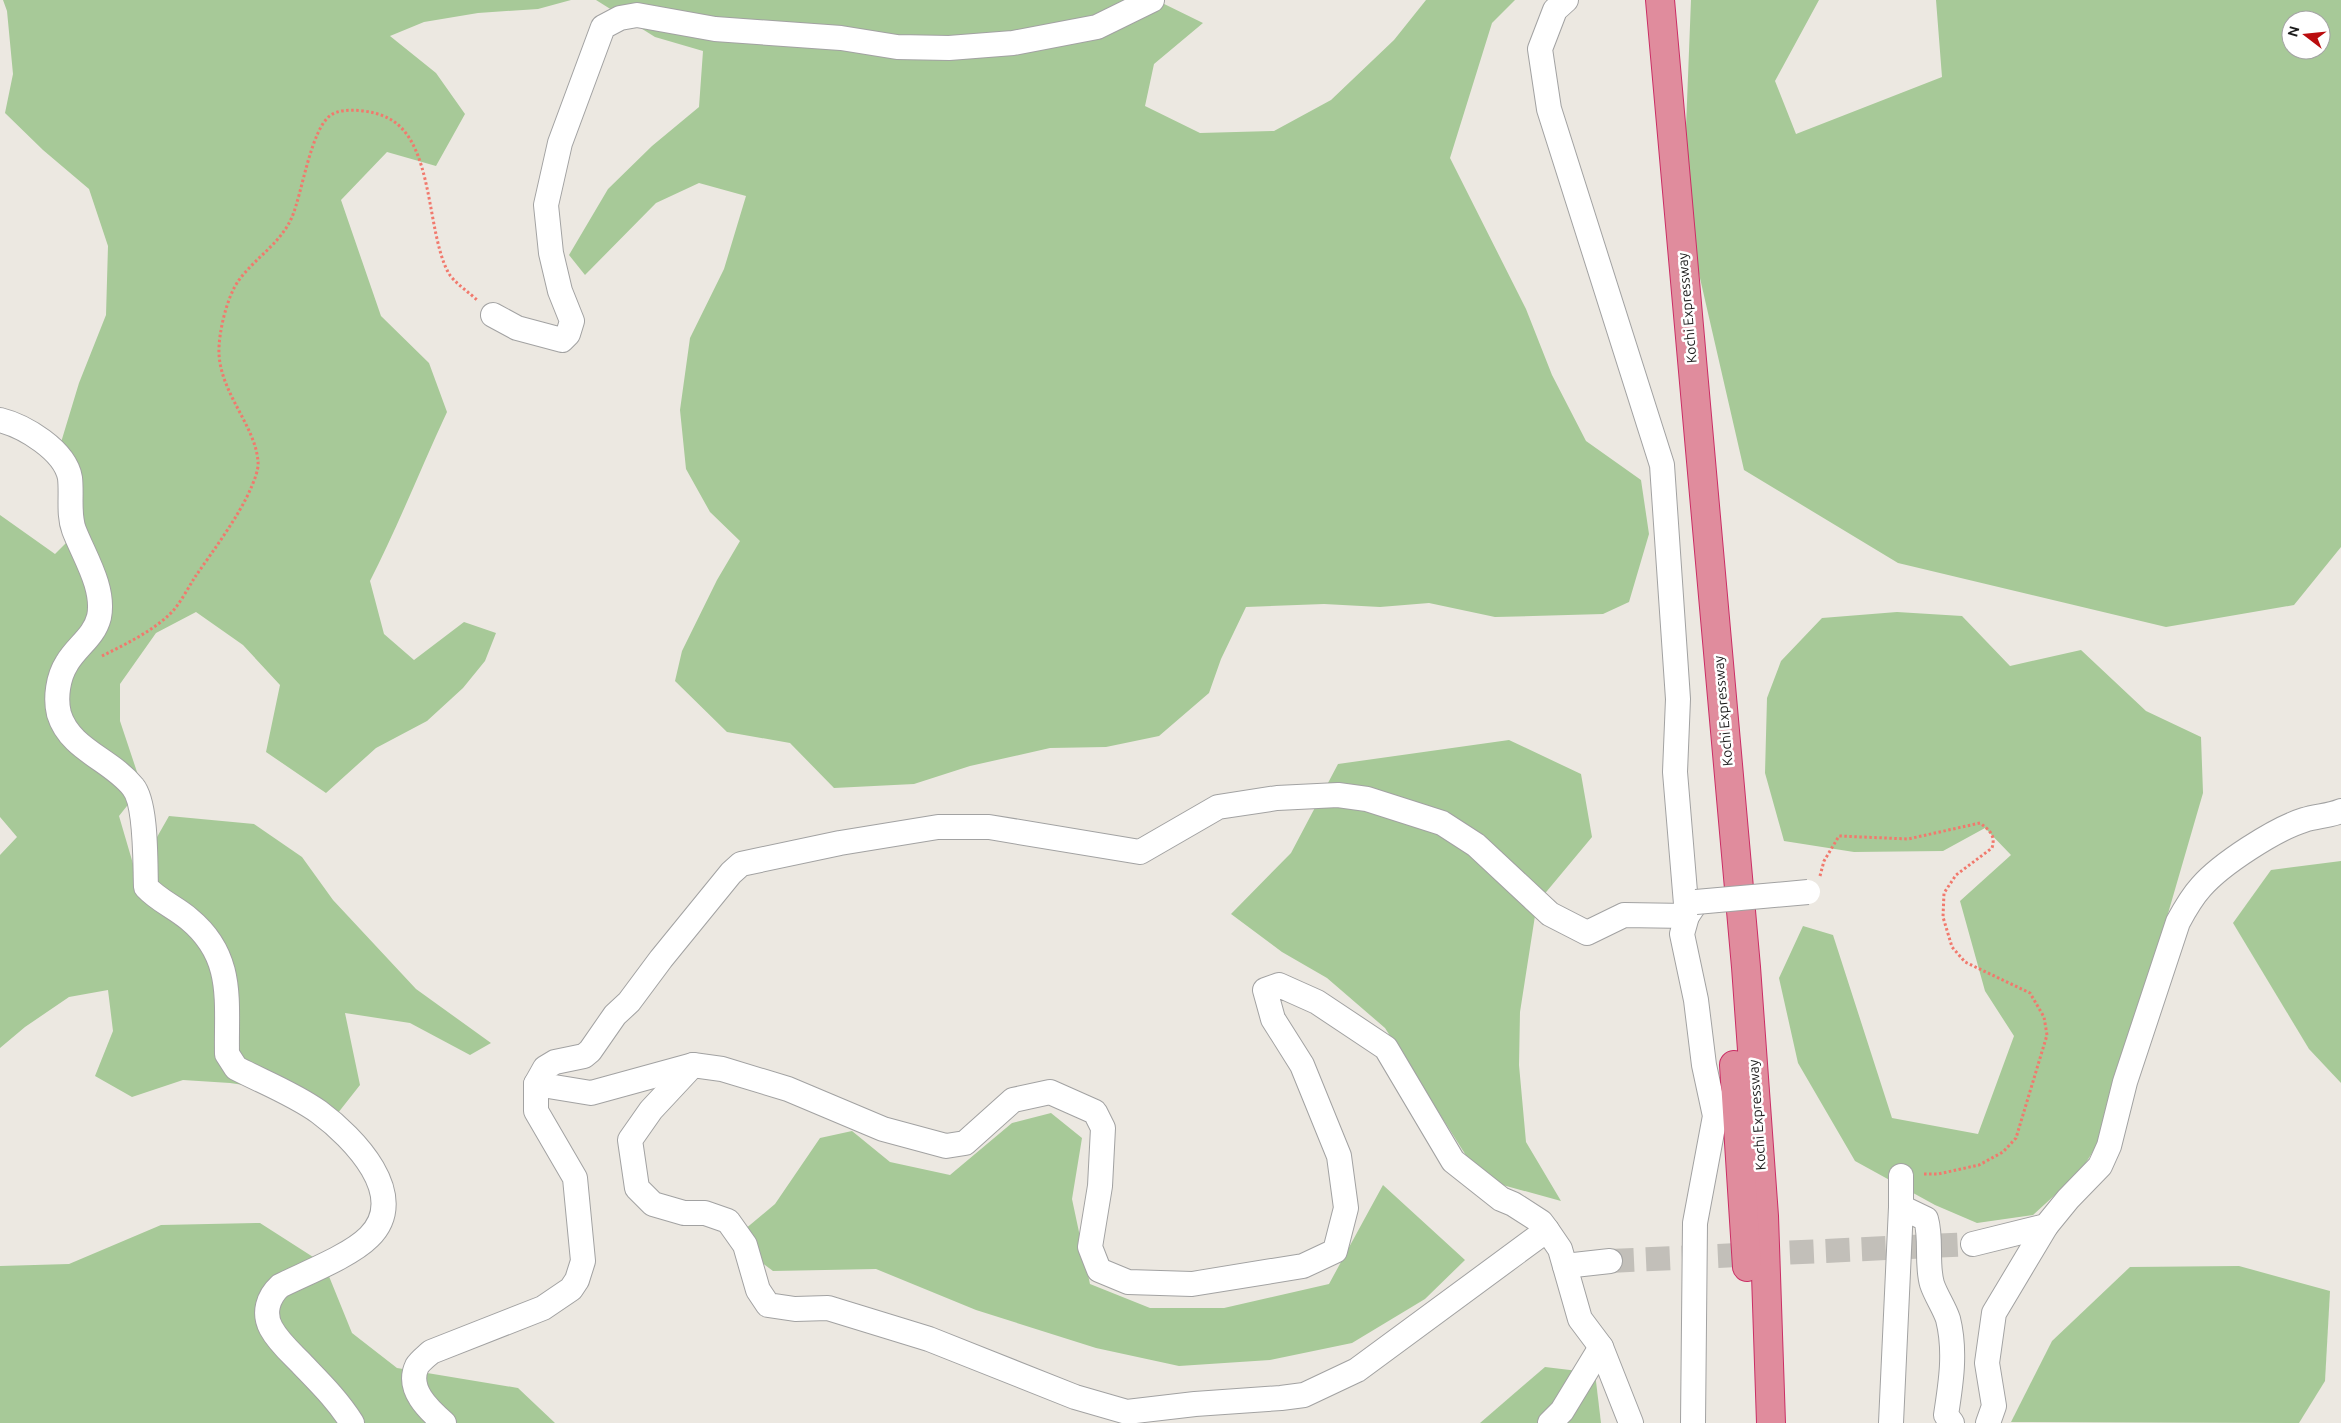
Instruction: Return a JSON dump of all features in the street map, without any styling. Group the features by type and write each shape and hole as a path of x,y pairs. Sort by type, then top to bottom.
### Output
{"highway":[{"name":"Kochi Expressway","path":"1644,0 1654,28 1746,967 1764,1216 1772,1423"},
{"name":"Kochi Expressway","path":"1660,0 1654,28 1666,285 1719,838 1746,1233 1752,1423"}],"street":[{"path":"493,315 517,328 562,340 568,334 572,321 560,291 551,253 546,205 560,143 603,27 620,18 637,15 715,29 841,38 897,48 949,48 1012,43 1097,27 1152,0"},
{"path":"1566,0 1555,10 1540,49 1549,109 1662,465 1678,699 1676,772 1691,909 1682,934 1696,1000 1704,1065 1715,1116 1695,1223 1693,1423"},
{"path":"0,420 14,424 48,444 70,476 72,524 96,585 100,602 99,616 92,633 67,662 61,677 57,700 59,713 64,727 73,740 134,788 144,831 146,887 157,898 189,919 219,955 225,974 227,1054 230,1061 236,1068 320,1113 359,1150 380,1179 383,1203 382,1213 370,1237 356,1247 280,1286 274,1292 267,1307 271,1328 338,1401 352,1423"},
{"path":"444,1423 425,1404 416,1390 415,1378 418,1366 431,1352 542,1308 571,1289 577,1280 583,1261 575,1178 536,1111 536,1084 545,1068 554,1062 584,1056 590,1052 615,1015 629,1002 661,959 731,873 741,864 840,843 938,827 990,827 1140,852 1218,807 1277,798 1338,795 1367,799 1442,823 1476,845 1550,914 1587,932 1624,914 1691,909 1808,892"},
{"path":"1988,1423 1994,1406 1987,1364 1994,1314 2046,1226 2068,1198 2100,1166 2109,1146 2125,1082 2178,922 2188,902 2202,885 2225,866 2275,833 2303,820 2341,811"},
{"path":"536,1084 591,1092 693,1065 722,1070 788,1089 883,1129 946,1146 965,1143 1013,1100 1050,1092 1095,1112 1103,1128 1100,1186 1090,1247 1099,1270 1128,1282 1192,1284 1303,1266 1335,1251 1346,1208 1339,1156 1302,1065 1273,1019 1265,990 1279,985 1317,1002 1386,1048 1453,1161 1501,1199 1513,1204 1541,1222 1560,1249 1580,1319 1601,1348 1631,1423"},
{"path":"693,1065 651,1110 630,1140 637,1188 653,1204 684,1213 705,1213 728,1221 746,1245 758,1290 768,1305 795,1309 828,1308 929,1339 1128,1418 1195,1404 1304,1395 1357,1370 1547,1230"},
{"path":"1891,1423 1901,1176"},
{"path":"1901,1207 1926,1219 1929,1229 1932,1282 1947,1318 1952,1343 1952,1377 1946,1415 1952,1423"},
{"path":"1973,1244 2046,1226"},
{"path":"1564,1266 1610,1261"},
{"path":"1550,1423 1562,1410 1601,1348"}],"path":[{"path":"95,660 138,637 172,611 220,540 252,488 259,463 253,442 226,387 219,355 223,321 238,281 281,236 292,217 306,169 323,123 332,114 357,109 389,118 410,136 423,172 437,244 449,274 493,315"},
{"path":"1808,892 1816,886 1824,861 1839,836 1908,839 1980,823 1992,832 1994,842 1992,848 1956,875 1944,893 1943,917 1952,947 1965,962 2030,993 2044,1017 2047,1035 2016,1138 2003,1152 1979,1165 1938,1174 1901,1176"}],"green space":[{"path":"3,0 571,0 538,9 478,13 424,22 390,36 436,73 465,114 436,166 387,152 341,200 381,316 429,363 447,412 370,581 384,634 414,660 464,622 496,633 485,661 463,688 427,721 376,748 326,793 266,752 280,685 243,645 196,612 156,633 120,684 120,721 142,787 119,816 136,874 169,816 254,824 302,857 333,900 416,989 491,1043 470,1055 410,1023 345,1013 360,1085 334,1118 299,1093 230,1083 183,1080 132,1097 95,1076 113,1031 108,990 69,997 25,1027 0,1048 0,855 17,837 0,817 0,515 55,554 83,526 59,449 79,383 106,315 108,246 89,189 43,150 5,113 13,74 7,11"},
{"path":"596,0 1156,0 1203,23 1154,64 1145,106 1200,133 1274,131 1331,100 1394,40 1426,0 1515,0 1492,23 1450,158 1526,309 1552,375 1586,441 1641,480 1649,534 1629,602 1603,614 1495,617 1429,603 1380,607 1324,604 1246,607 1221,659 1209,693 1159,736 1106,747 1050,748 970,766 914,784 834,788 790,743 727,732 675,681 682,651 717,580 740,541 710,512 686,469 680,410 690,338 724,269 746,196 699,183 656,203 585,275 569,255 608,189 652,146 699,107 703,51 655,37"},
{"path":"1691,0 1819,0 1775,81 1796,134 1942,77 1936,0 2341,0 2341,547 2294,605 2166,627 1898,563 1744,470 1683,204"},
{"path":"1897,612 1962,616 2010,666 2081,650 2146,711 2201,737 2203,793 2104,1134 2080,1172 2033,1215 1977,1223 1935,1205 1855,1161 1798,1063 1779,978 1803,926 1833,935 1892,1118 1978,1134 2014,1036 1985,991 1960,901 2011,855 1985,828 1943,851 1854,852 1784,841 1765,773 1767,698 1781,661 1822,618"},
{"path":"1509,740 1581,774 1592,837 1537,903 1520,1012 1519,1065 1526,1142 1561,1201 1481,1179 1385,1028 1327,978 1282,952 1231,914 1291,853 1338,764"},
{"path":"2341,861 2341,1083 2309,1049 2233,923 2271,870"},
{"path":"1051,1113 1082,1138 1072,1199 1090,1284 1150,1308 1224,1308 1329,1284 1383,1185 1465,1260 1425,1299 1352,1343 1270,1360 1179,1366 1096,1348 976,1310 876,1269 773,1271 732,1240 775,1204 820,1138 852,1131 890,1162 950,1175 1012,1123"},
{"path":"260,1223 324,1264 352,1333 397,1368 518,1388 555,1423 0,1423 0,1266 69,1264 161,1225"},
{"path":"2239,1266 2330,1291 2325,1381 2299,1423 2011,1422 2052,1341 2130,1267"},
{"path":"1545,1367 1595,1373 1601,1423 1480,1423"}],"tunnel":[{"path":"1610,1261 1973,1244"}]}
